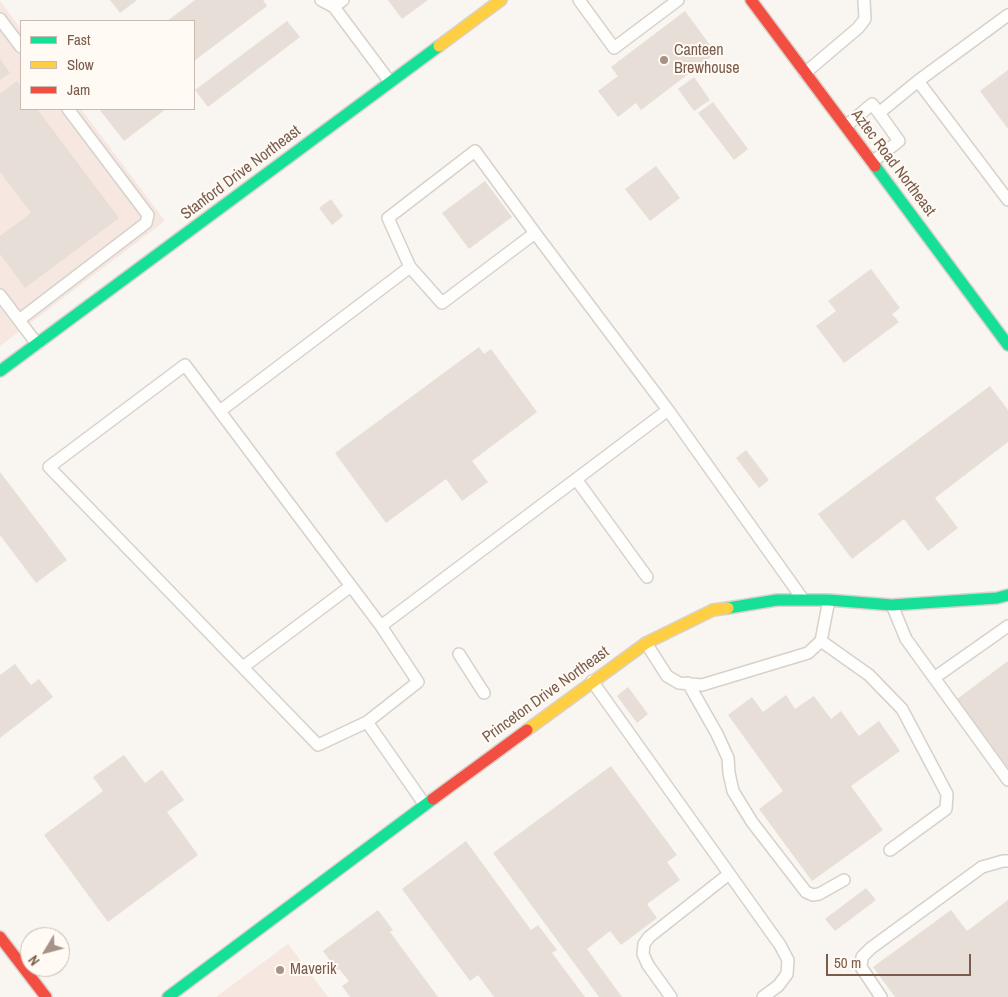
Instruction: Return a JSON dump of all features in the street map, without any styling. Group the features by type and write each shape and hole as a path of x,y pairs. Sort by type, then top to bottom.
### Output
{"street":[{"name":"Stanford Drive Northeast","path":"0,372 501,0"},
{"name":"Aztec Road Northeast","path":"751,0 872,162 998,325 1008,345"},
{"name":"Princeton Drive Northeast","path":"168,997 592,681 646,643 713,610 777,600 829,600 892,605 1003,600"},
{"path":"0,936 46,997"}],"lane":[{"path":"322,0 339,4 390,82"},
{"path":"578,0 614,48 678,0"},
{"path":"805,73 858,28 865,18 866,1"},
{"path":"879,113 918,81 1008,15"},
{"path":"0,19 20,46"},
{"path":"918,81 1008,200"},
{"path":"846,126 872,104 879,113 899,141 872,162"},
{"path":"19,320 146,223 148,215 69,110"},
{"path":"535,233 442,303 410,267 388,218 475,151 668,410 803,600"},
{"path":"220,411 410,267"},
{"path":"0,295 37,344"},
{"path":"185,365 350,586 381,626 418,682 367,722 318,745 49,467 185,365"},
{"path":"381,626 668,410"},
{"path":"576,479 647,577"},
{"path":"243,667 350,586"},
{"path":"646,643 667,676 678,682 702,684 808,653 821,641 829,600"},
{"path":"892,605 906,639 1008,780"},
{"path":"934,678 1008,626"},
{"path":"821,641 869,675 902,709 947,794 946,809 890,850"},
{"path":"459,654 484,693"},
{"path":"592,681 780,945 788,960 788,974 778,986 762,997"},
{"path":"688,683 717,734 728,758 733,791 752,822 806,892 813,895 819,894 844,880"},
{"path":"367,722 425,805"},
{"path":"882,997 861,967 862,957 871,948 982,867 1008,861"},
{"path":"671,997 648,965 643,954 644,944 729,874"}],"shaded area":[{"path":"0,1 20,28 20,110 82,110 165,221 0,346"},
{"name":"Maverik","path":"288,944 328,997 216,997"}],"building":[{"path":"110,0 137,0 120,13"},
{"path":"195,0 263,0 267,6 195,60 195,20 168,20"},
{"path":"388,0 428,0 402,19"},
{"name":"Canteen Brewhouse","path":"685,11 716,53 641,110 636,103 618,117 598,91 618,76 611,67"},
{"path":"287,21 300,37 208,107 195,90"},
{"path":"0,59 10,73 0,80"},
{"path":"1008,70 1008,129 980,91"},
{"path":"694,77 710,100 694,111 678,89"},
{"path":"17,81 20,86 20,110 38,110 119,218 25,288 0,254 0,236 31,213 0,172 0,94"},
{"path":"713,102 748,149 734,160 698,113"},
{"path":"100,110 165,110 124,141"},
{"path":"656,166 680,198 650,221 625,189"},
{"path":"485,181 512,217 469,249 442,213"},
{"path":"331,199 343,216 332,225 319,208"},
{"path":"871,269 900,308 892,314 899,322 844,363 816,326 836,311 828,301"},
{"path":"479,347 484,354 491,349 537,412 472,461 488,482 462,501 446,479 386,523 335,453"},
{"path":"990,386 1008,410 1008,442 935,498 958,528 928,551 904,519 852,559 818,514"},
{"path":"746,450 769,480 759,488 736,458"},
{"path":"0,472 67,560 36,583 0,535"},
{"path":"1008,661 1008,768 957,699"},
{"path":"15,664 31,685 39,679 53,697 0,738 0,675"},
{"path":"628,687 648,714 637,723 617,696"},
{"path":"786,695 795,709 814,696 831,719 841,711 859,736 879,721 900,751 851,786 883,830 812,881 759,809 783,791 728,715 752,697 763,712"},
{"path":"124,755 145,783 162,770 184,800 167,812 198,855 108,922 44,835 103,791 93,777"},
{"path":"611,766 677,855 667,862 680,880 647,904 657,918 621,945 610,931 587,949 622,997 599,997 493,853"},
{"path":"466,841 531,930 538,925 557,950 552,953 585,997 494,997 478,975 470,981 402,889"},
{"path":"866,888 876,900 835,931 825,919"},
{"path":"1008,900 1008,997 895,997 873,967 951,910 967,931"},
{"path":"378,910 393,930 390,932 438,997 350,997 342,986 349,981 339,969 337,970 323,951"}],"traffic: fast":[{"path":"0,371 439,46"},
{"path":"875,166 1008,345"},
{"path":"728,608 777,600 829,600 892,605 997,598 1008,595"},
{"path":"168,997 433,799"}],"traffic: slow":[{"path":"439,46 501,0"},
{"path":"527,730 646,643 713,610 728,608"}],"traffic: jam":[{"path":"751,0 875,166"},
{"path":"433,799 527,730"},
{"path":"0,937 46,997"}],"place":[{"name":"Canteen Brewhouse","path":"664,60"},
{"name":"Maverik","path":"280,970"}]}
